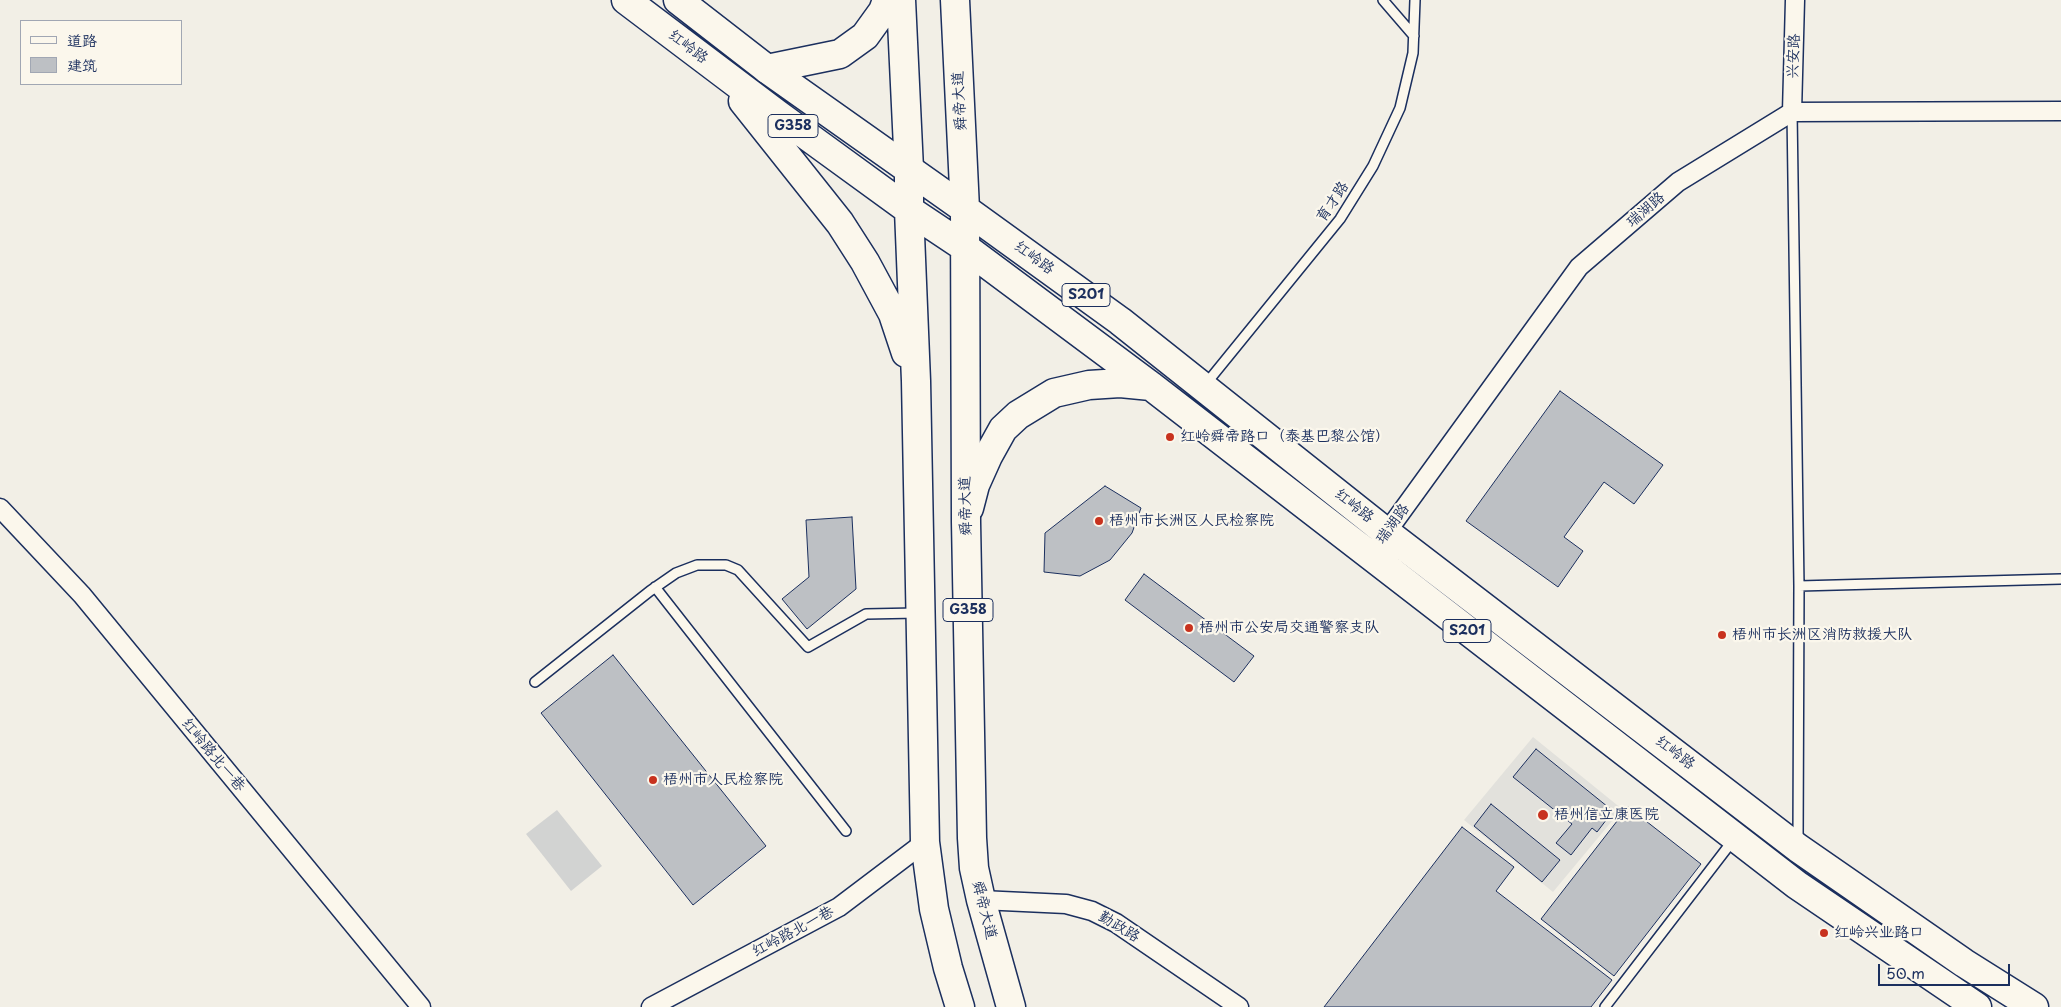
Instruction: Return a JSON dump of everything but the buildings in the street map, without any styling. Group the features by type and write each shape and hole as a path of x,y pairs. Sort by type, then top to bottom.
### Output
{"main road":[{"name":"红岭路","path":"626,0 908,210 964,246 1151,386 1369,557 1797,885 1977,1007"},
{"name":"红岭路","path":"678,0 767,69 1120,320 1387,533 1798,848 1964,963 2034,1007"},
{"path":"767,69 840,54 865,36 883,11 887,0"},
{"path":"901,0 916,381 925,842 934,909 948,968 960,1007"},
{"name":"舜帝大道","path":"955,0 965,209 966,522 972,838 974,868 981,900 1011,1007"},
{"path":"717,69 840,223 865,262 893,314 916,381"},
{"path":"966,522 975,485 988,456 1003,428 1018,415 1054,393 1089,385 1120,383 1151,386"}],"street":[{"name":"兴安路","path":"1792,112 1795,0"},
{"path":"1792,112 2061,111"},
{"name":"瑞湖路","path":"1369,557 1579,267 1678,182 1792,112"},
{"name":"红岭路北一巷","path":"0,508 82,595 420,1007"},
{"name":"红岭路北一巷","path":"651,1007 838,907 925,842"},
{"name":"勤政路","path":"981,900 1066,904 1092,911 1116,923 1239,1007"}],"lane":[{"path":"1383,0 1414,36"},
{"name":"育才路","path":"1203,387 1340,220 1373,166 1400,108 1413,53 1414,0"},
{"path":"1792,112 1799,586 1798,848"},
{"path":"535,682 655,587 676,573 697,565 726,565 738,570 808,647 866,614 920,613"},
{"path":"1799,586 2061,579"},
{"path":"655,587 846,831"},
{"path":"1605,1007 1736,837"}],"shaded area":[{"name":"梧州信立康医院","path":"1533,737 1622,809 1553,892 1464,820"},
{"path":"557,810 602,866 571,891 526,834"}],"place":[{"name":"红岭舜帝路口（泰基巴黎公馆）","path":"1170,437"},
{"name":"梧州市长洲区人民检察院","path":"1099,521"},
{"name":"梧州市公安局交通警察支队","path":"1189,628"},
{"name":"梧州市长洲区消防救援大队","path":"1722,635"},
{"name":"梧州市人民检察院","path":"653,780"},
{"name":"梧州信立康医院","path":"1543,815"},
{"name":"红岭兴业路口","path":"1824,933"}]}
